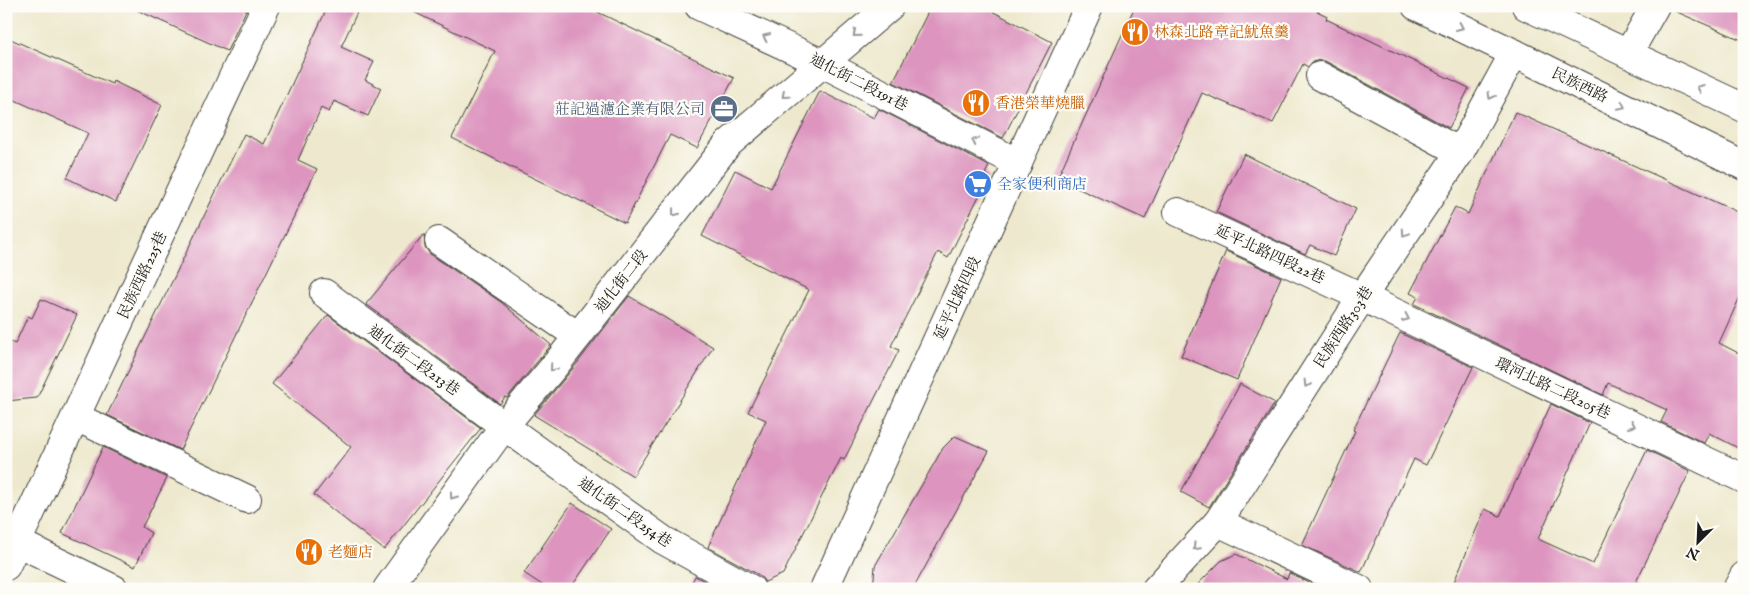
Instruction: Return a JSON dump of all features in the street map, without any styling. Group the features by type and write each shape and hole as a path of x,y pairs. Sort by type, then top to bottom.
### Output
{"street":[{"name":"民族西路225巷","path":"10,549 76,417 266,6"},
{"name":"迪化街二段191巷","path":"698,6 822,63 1018,163"},
{"name":"迪化街二段","path":"387,589 504,426 578,336 728,144 890,6"},
{"name":"延平北路四段","path":"824,589 1089,6"},
{"name":"民族西路","path":"1416,6 1514,52 1744,166"},
{"path":"1526,6 1744,108"},
{"path":"1628,54 1655,6"},
{"name":"民族西路303巷","path":"1156,589 1218,522 1362,297 1460,152 1514,52"},
{"path":"1320,76 1460,152"},
{"name":"延平北路四段22巷","path":"1178,212 1362,297"},
{"path":"438,241 578,336"},
{"name":"迪化街二段213巷","path":"324,293 504,426"},
{"name":"環河北路二段205巷","path":"1362,297 1744,479"},
{"path":"76,417 248,499"},
{"name":"迪化街二段254巷","path":"504,426 663,540 751,589"},
{"path":"1218,522 1359,589"},
{"path":"10,549 114,589"},
{"path":"1736,589 1744,576"}],"building":[{"path":"128,6 248,6 227,51"},
{"path":"328,6 360,6 341,47 374,62 365,80 381,88 368,116 334,101 329,112 321,108 298,160 317,169 180,450 107,415 244,134 264,144"},
{"path":"401,6 585,6 734,78 697,148 670,135 625,223 452,138 495,51"},
{"path":"931,6 982,6 1052,42 1003,138 893,82"},
{"path":"1135,6 1307,6 1327,16 1326,19 1469,88 1449,128 1320,60 1312,62 1308,67 1303,64 1273,123 1202,93 1145,219 1057,179"},
{"path":"1671,6 1744,6 1744,41 1670,9"},
{"path":"6,37 112,84 113,81 162,105 116,202 67,178 88,133 6,96"},
{"path":"820,91 874,118 879,109 989,166 985,174 989,176 948,258 938,252 891,346 899,350 844,460 841,458 783,574 765,582 759,575 708,547 766,420 748,412 809,290 702,236 735,170 771,188"},
{"path":"1515,112 1744,215 1744,288 1719,343 1744,356 1744,451 1709,433 1704,443 1661,422 1667,410 1608,383 1603,395 1414,304 1418,297 1410,293 1455,207 1468,214"},
{"path":"1244,154 1356,209 1334,256 1310,245 1305,254 1216,212"},
{"path":"424,234 425,247 430,254 501,302 551,345 500,404 366,304"},
{"path":"1226,251 1281,277 1237,380 1181,356"},
{"path":"629,296 713,347 633,476 534,415"},
{"path":"41,299 77,315 37,398 6,401 6,340 15,344 28,316 32,318"},
{"path":"328,315 481,428 384,550 314,495 351,447 272,384"},
{"path":"1400,333 1473,367 1426,465 1414,459 1361,572 1302,545 1355,431 1353,430"},
{"path":"1240,384 1275,403 1209,507 1181,492"},
{"path":"1551,404 1590,423 1538,539 1593,564 1647,450 1690,471 1635,584 1645,589 1451,589 1485,509 1500,516"},
{"path":"955,436 989,451 913,589 873,589 875,566 943,448"},
{"path":"103,447 167,478 142,527 151,533 135,567 62,533"},
{"path":"572,503 611,529 570,589 548,589 524,573"},
{"path":"1236,554 1287,579 1289,573 1322,589 1193,589 1221,561"},
{"path":"695,576 718,589 689,589"}],"place":[{"name":"林森北路章記魷魚羹","path":"1135,32"},
{"name":"香港榮華燒臘","path":"976,103"},
{"name":"莊記過濾企業有限公司","path":"724,109"},
{"name":"全家便利商店","path":"978,184"},
{"name":"老麵店","path":"309,552"}]}
